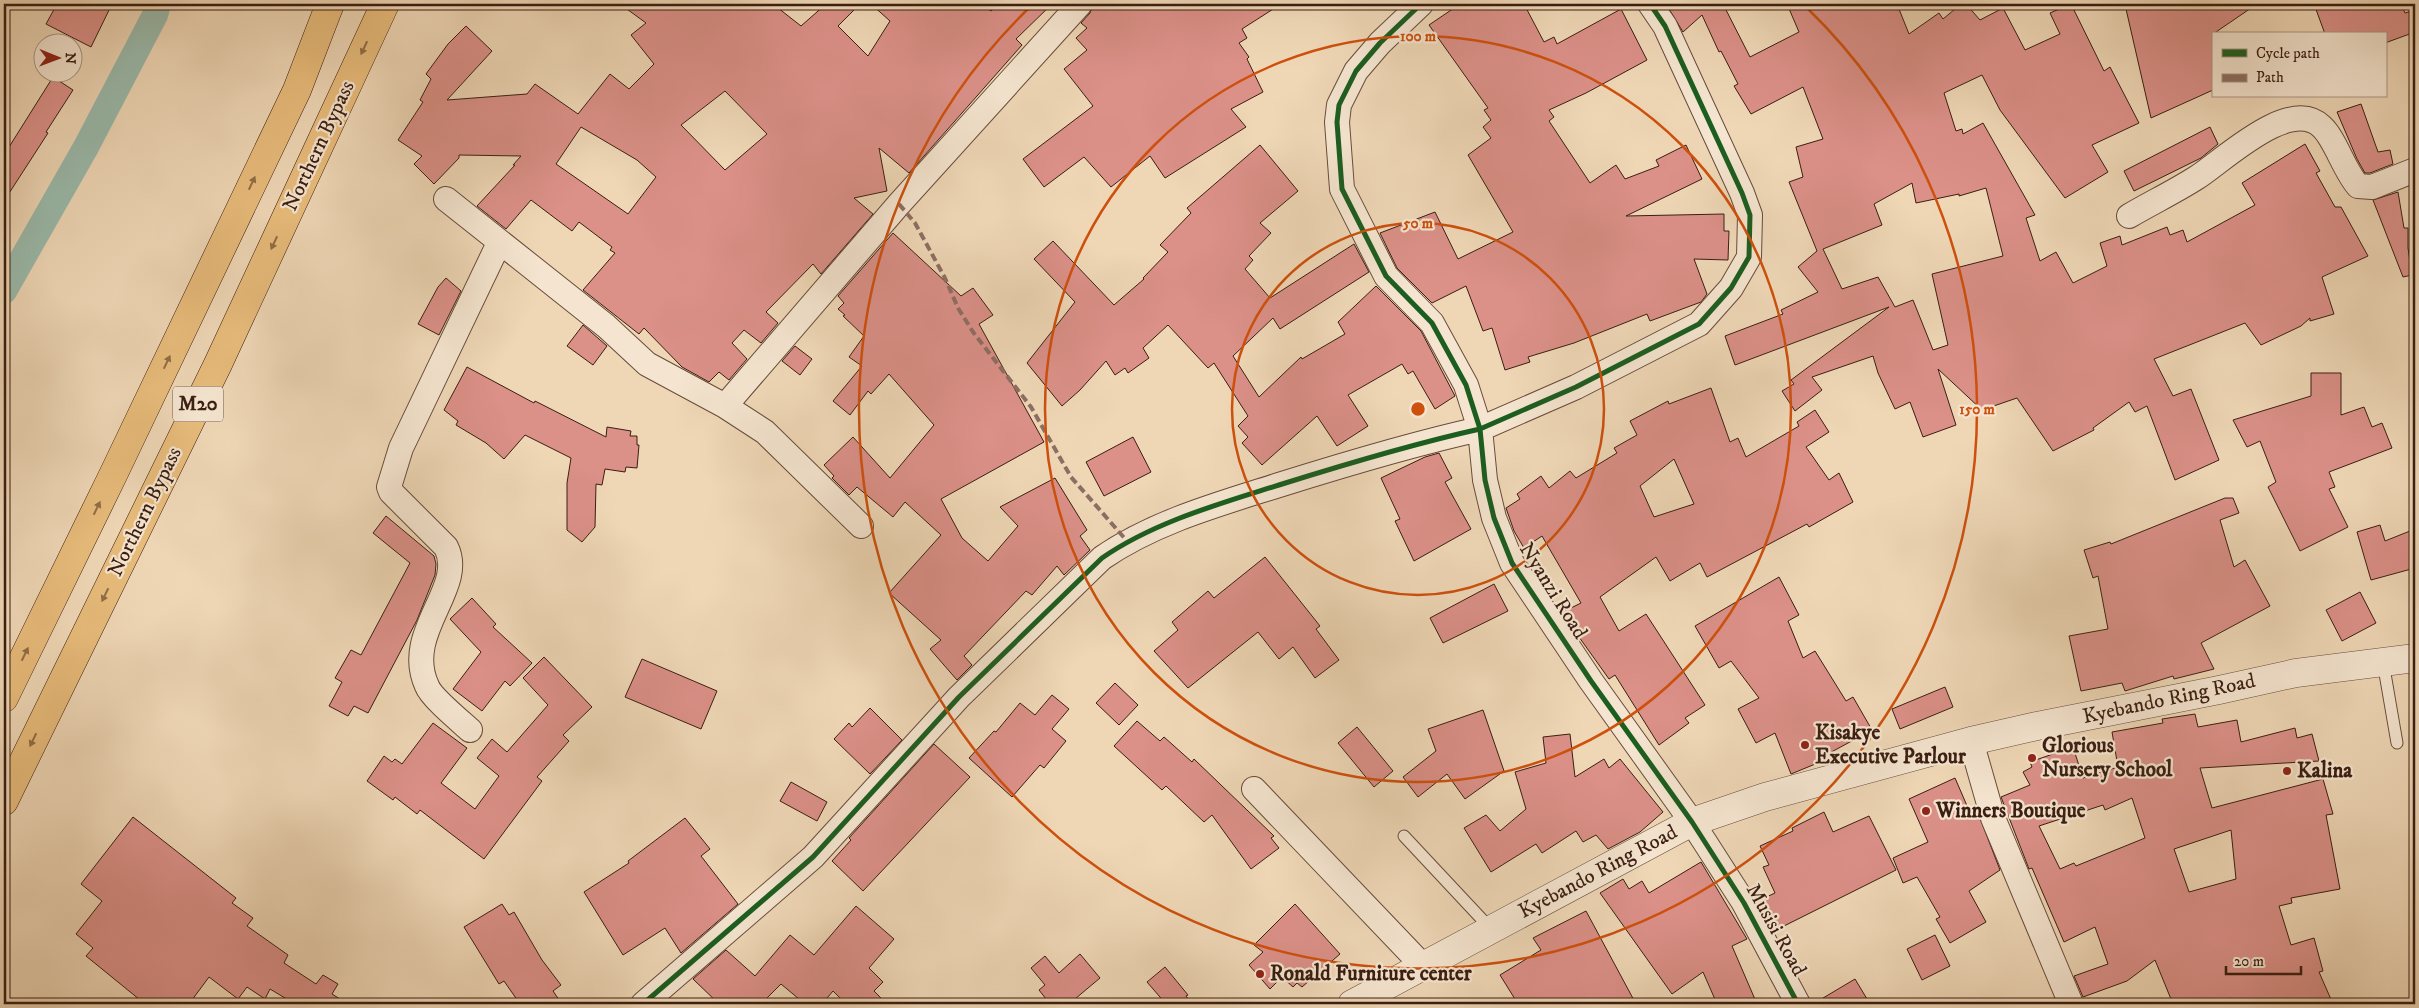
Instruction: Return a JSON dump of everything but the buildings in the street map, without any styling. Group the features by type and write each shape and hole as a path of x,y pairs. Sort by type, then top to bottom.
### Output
{"highway":[{"name":"Northern Bypass","path":"4,698 113,475 296,90 330,4"},
{"name":"Northern Bypass","path":"4,801 218,364 385,4"}],"street":[{"path":"724,406 905,197 1080,4"},
{"name":"Nyanzi Road","path":"1421,4 1380,43 1356,71 1339,105 1337,122 1342,189 1386,276 1432,323 1466,385 1480,429 1485,480 1494,518 1512,563 1591,681 1692,822"},
{"path":"642,1004 813,857 959,697 1102,558 1127,541 1212,506 1324,471 1480,429 1576,387 1699,324 1731,288 1749,257 1750,215 1745,200 1664,26 1650,4"},
{"path":"2129,216 2173,193 2248,140 2285,121 2312,120 2323,127 2358,186 2372,187 2415,170"},
{"path":"446,199 499,243 606,326 647,364 724,406 765,432 861,526"},
{"path":"470,730 427,688 420,666 422,641 445,587 451,558 446,547 390,492 389,488 401,448 499,243"},
{"name":"Kyebando Ring Road","path":"1353,1004 1692,822 1765,797 1970,741 2296,673 2415,658"},
{"path":"1970,741 1994,818 2071,1004"},
{"path":"1254,789 1423,966"},
{"name":"Musisi Road","path":"1692,822 1744,903 1798,1004"}],"lane":[{"path":"2383,662 2397,743"},
{"path":"1404,836 1491,929"}],"waterway":[{"path":"4,291 86,147 155,15 158,4"}],"marked path":[{"path":"899,204 915,223 945,278 958,308 973,332 1031,407 1071,477 1127,541"}],"cycle path":[{"path":"643,1004 813,857 959,697 1102,558 1143,534 1210,507 1379,455 1480,429 1466,385 1432,323 1386,276 1342,189 1337,122 1339,105 1356,71 1380,43 1421,4"},
{"path":"1650,4 1665,26 1742,193 1750,215 1749,257 1731,288 1699,324 1576,387 1480,429 1485,480 1494,518 1512,563 1591,681 1692,822 1744,903 1798,1004"}],"place":[{"name":"Kisakye Executive Parlour","path":"1805,745"},
{"name":"Glorious Nursery School","path":"2032,758"},
{"name":"Kalina","path":"2287,771"},
{"name":"Winners Boutique","path":"1926,811"},
{"name":"Ronald Furniture center","path":"1260,974"}]}
